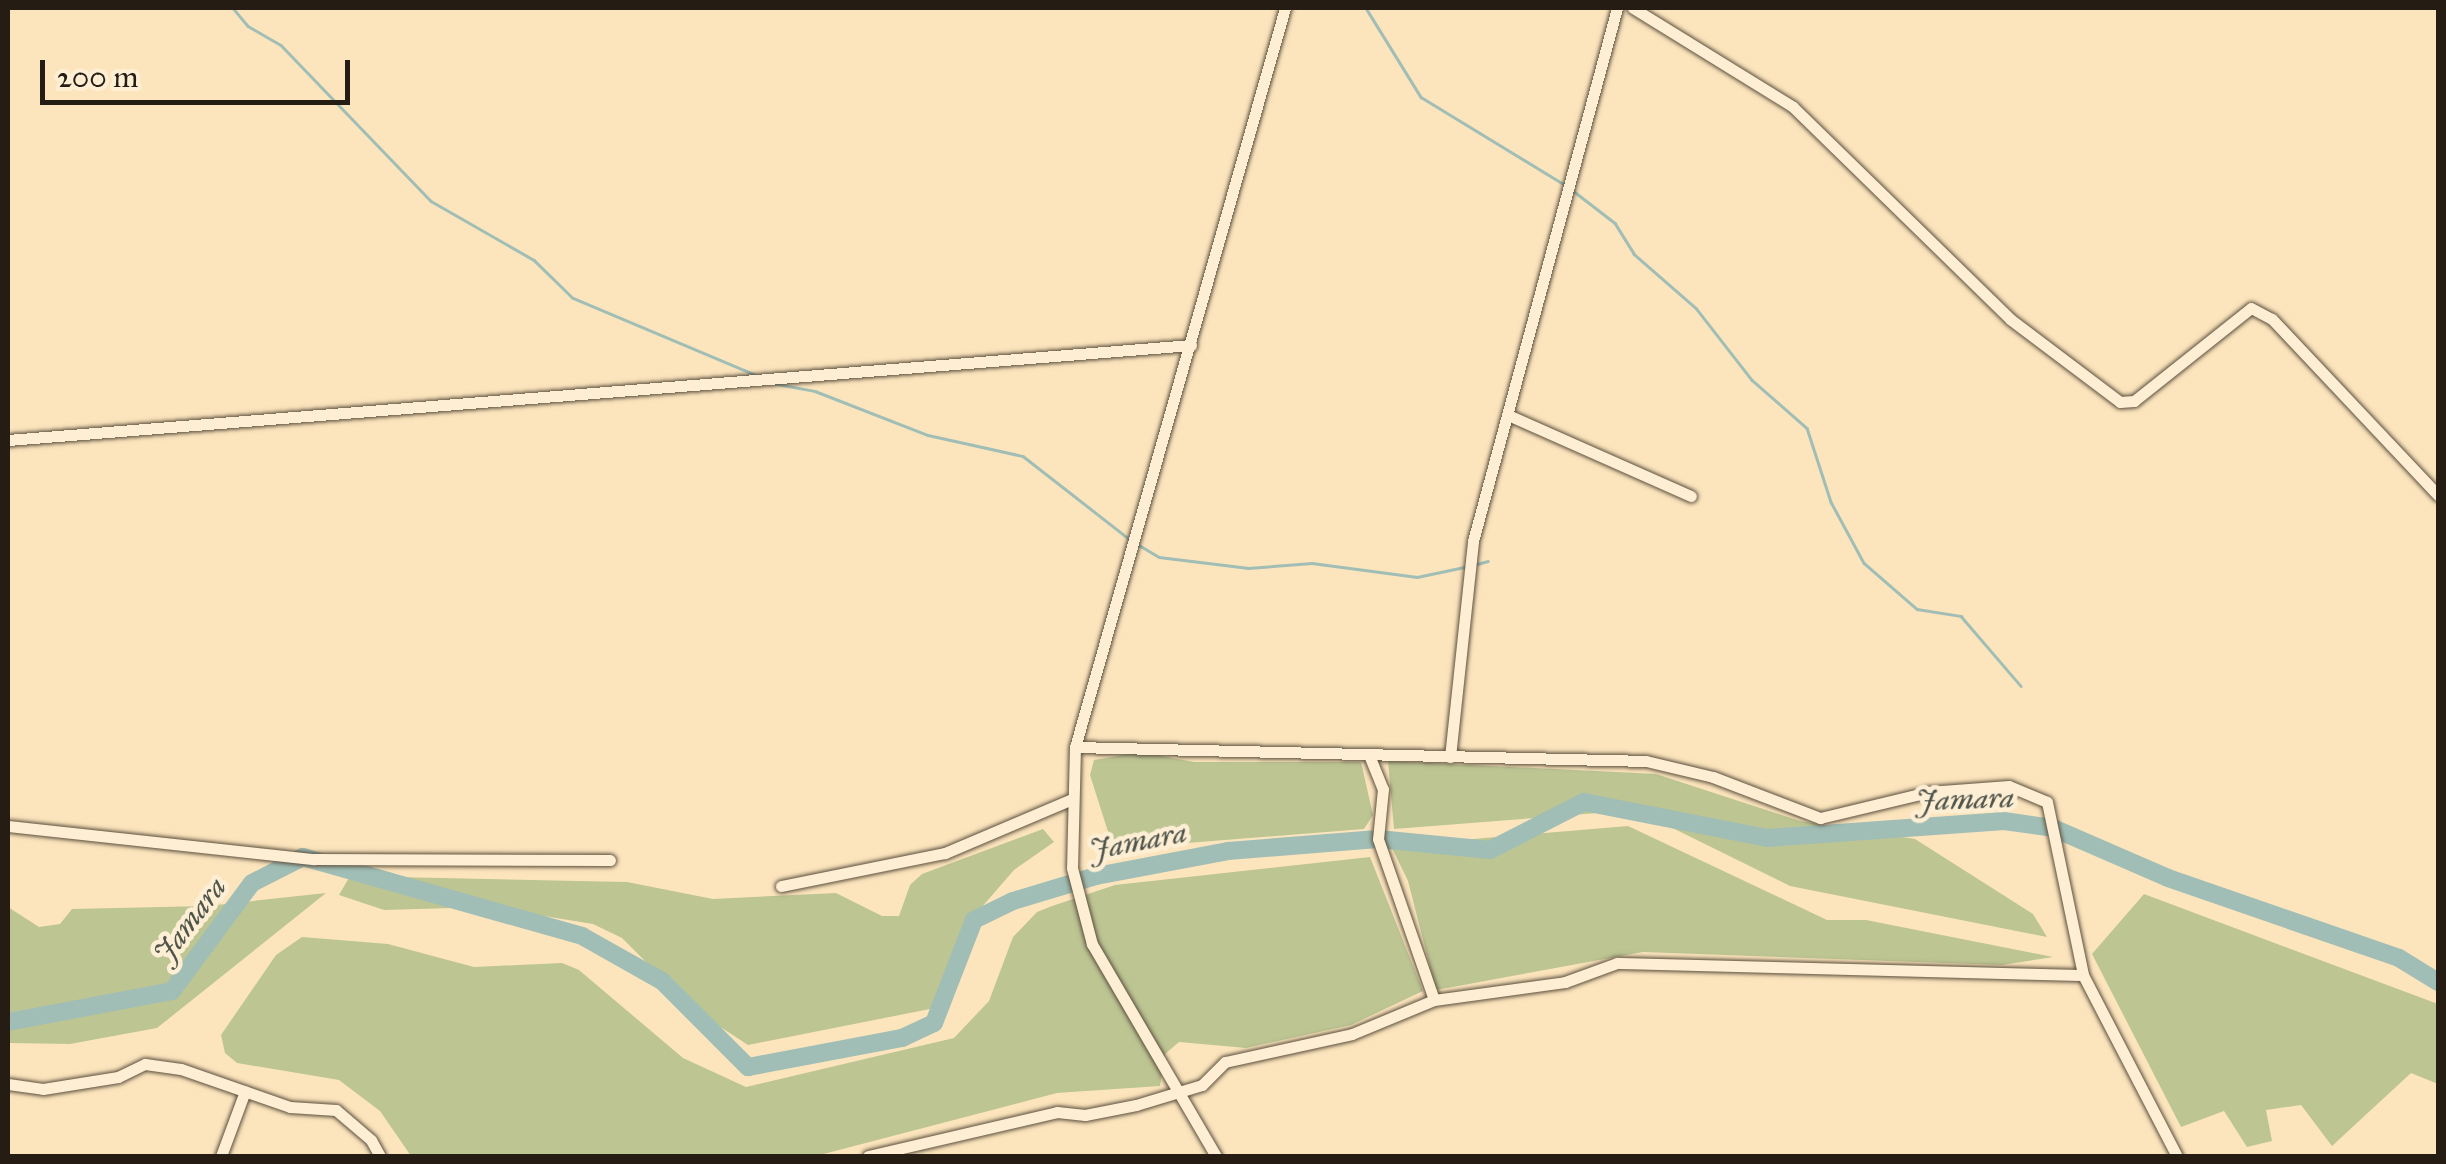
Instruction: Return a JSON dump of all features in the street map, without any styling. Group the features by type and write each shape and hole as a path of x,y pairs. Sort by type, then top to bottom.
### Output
{"street":[{"path":"1216,1156 1182,1090 1092,944 1072,868 1075,747 1286,8"},
{"path":"1450,757 1473,541 1616,8"},
{"path":"1634,8 1793,106 2010,319 2120,402 2134,401 2251,308 2272,320 2438,494"},
{"path":"8,440 1191,345"},
{"path":"1508,415 1691,496"},
{"path":"1075,747 1646,761 1712,777 1820,818 1928,792 2009,786 2047,802 2083,976 2176,1156"},
{"path":"1369,755 1382,789 1378,839 1434,1000"},
{"path":"781,886 945,853 1072,799"},
{"path":"8,826 314,859 610,860"},
{"path":"868,1156 1057,1112 1085,1116 1136,1106 1202,1084 1225,1062 1352,1034 1434,1000 1565,982 1617,963 2083,976"},
{"path":"8,1084 44,1090 158,1065 290,1107 336,1110 370,1140 380,1156"},
{"path":"221,1156 245,1092"}],"green space":[{"path":"1141,752 1194,762 1361,762 1373,815 1364,829 1124,848 1110,838 1090,775 1094,760"},
{"path":"1388,761 1656,774 1800,821 1915,839 2033,914 2047,937 1790,886 1636,810 1394,829"},
{"path":"1628,826 1827,920 1866,920 2053,957 2002,965 1643,952 1436,990 1408,881 1391,846"},
{"path":"1043,829 1054,842 1014,870 981,908 949,972 940,1007 748,1045 693,1009 622,938 593,924 487,907 384,910 339,895 350,876 627,882 713,899 836,893 882,916 899,916 910,885 922,874"},
{"path":"1370,857 1423,991 1351,1025 1246,1048 1179,1042 1165,1054 1160,1086 1057,1093 816,1156 411,1156 380,1111 339,1080 237,1063 225,1053 221,1035 276,955 302,937 388,944 474,967 562,963 579,970 683,1058 746,1087 954,1038 989,1001 1013,937 1037,912 1052,906 1115,885"},
{"path":"326,893 157,1028 70,1044 8,1043 8,907 39,927 60,924 72,909 207,906"},
{"path":"2144,894 2438,1004 2438,1084 2411,1073 2332,1146 2301,1105 2266,1110 2272,1141 2247,1147 2224,1111 2181,1127 2092,954"}],"waterway":[{"path":"233,8 248,26 281,45 431,201 534,260 573,298 756,375"},
{"path":"1366,8 1421,97 1565,185"},
{"path":"1571,189 1615,223 1634,254 1696,308 1752,380 1807,428 1831,502 1864,563 1917,609 1961,616 2021,686"},
{"path":"772,383 815,391 928,435 1023,456 1128,538"},
{"path":"1139,545 1159,557 1248,568 1312,563 1417,577 1464,567"},
{"path":"1477,564 1488,561"},
{"name":"Jamara","path":"8,1022 172,991 252,883 303,857 582,936 662,981 748,1067 902,1038 934,1023 974,920 1013,901 1096,876 1228,851 1378,839 1490,850 1584,802 1768,838 2004,821 2053,828 2168,878 2399,958 2438,982"}]}
